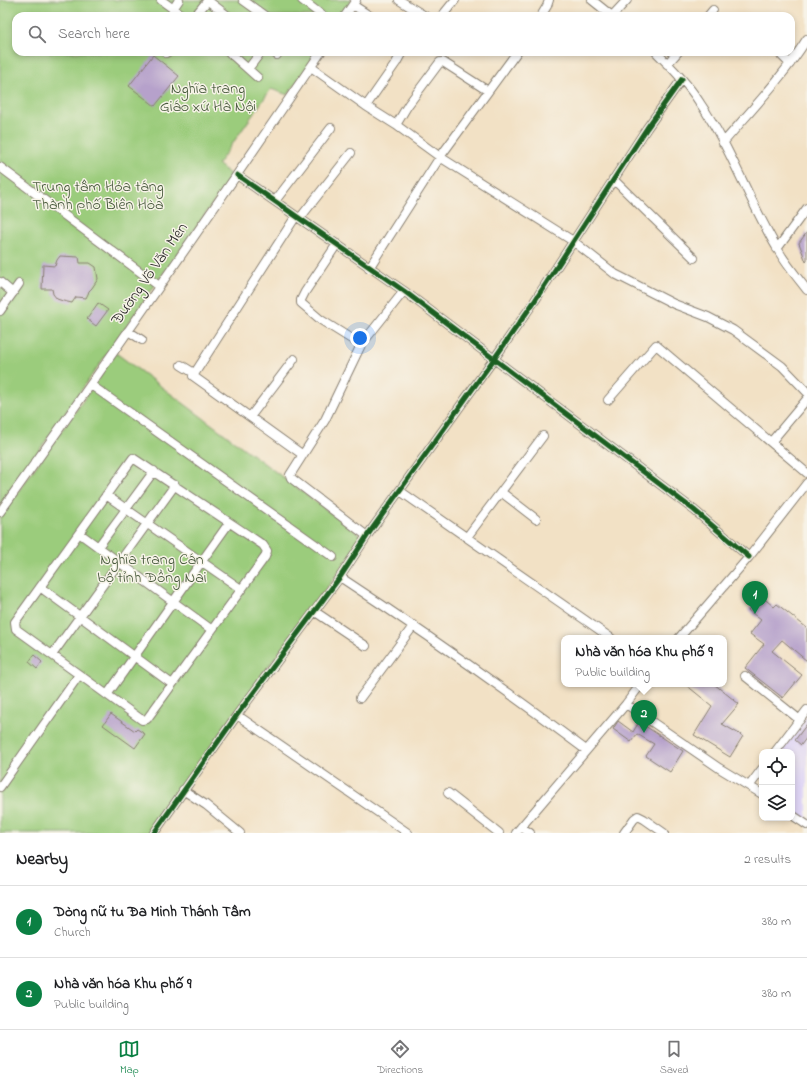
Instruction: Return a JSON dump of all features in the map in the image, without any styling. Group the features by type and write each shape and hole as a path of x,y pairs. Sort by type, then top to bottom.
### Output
{"street":[{"path":"161,0 177,12"},
{"path":"173,9 179,0"},
{"path":"199,12 208,0 223,12"},
{"path":"243,0 260,12"},
{"path":"302,0 318,12"},
{"path":"399,0 418,12"},
{"path":"445,12 455,0"},
{"path":"543,12 549,0"},
{"path":"592,0 607,12"},
{"path":"616,12 627,0"},
{"path":"348,12 355,2 366,12"},
{"path":"723,143 790,64 807,39"},
{"path":"234,56 258,78"},
{"path":"248,69 258,56"},
{"name":"Đường Võ Văn Mén","path":"0,512 91,385 318,56"},
{"path":"366,106 400,56"},
{"path":"369,268 440,157 514,56"},
{"path":"660,56 682,79 700,103 723,143 777,249 807,290"},
{"path":"667,64 674,56"},
{"path":"782,56 790,64"},
{"path":"396,125 408,105 440,62 443,62 488,91"},
{"path":"311,67 440,157 573,241 615,274 674,304 733,330 782,366 807,392"},
{"path":"154,833 237,715 340,576 534,302 613,179 682,79"},
{"path":"275,201 331,128"},
{"path":"194,373 298,217 351,153"},
{"path":"0,167 159,286"},
{"path":"237,175 404,291 694,510 749,557"},
{"path":"613,179 694,258"},
{"path":"777,249 807,208"},
{"path":"337,244 305,292 301,300 301,304 321,320 361,345"},
{"path":"0,282 13,293"},
{"path":"0,311 19,284"},
{"path":"367,536 291,478 290,475 304,456 325,420 361,345 404,291"},
{"path":"128,330 142,340"},
{"path":"608,400 656,345 807,473"},
{"path":"250,417 294,359"},
{"path":"181,365 194,373 193,376 304,456"},
{"path":"91,385 333,557"},
{"path":"771,442 807,399"},
{"path":"467,537 543,436"},
{"path":"133,458 154,471 262,545 267,551 265,557 147,719 140,720 16,629 15,622 133,458"},
{"path":"98,547 154,471"},
{"path":"682,635 749,557 807,483"},
{"path":"52,655 175,485"},
{"path":"400,491 607,635"},
{"path":"501,492 536,519"},
{"path":"106,495 241,589"},
{"path":"107,695 229,522"},
{"path":"79,533 212,630"},
{"path":"340,576 414,625 586,750"},
{"path":"40,588 172,684"},
{"path":"314,611 366,646"},
{"path":"360,698 414,625"},
{"path":"0,787 79,675"},
{"path":"745,676 800,720"},
{"path":"530,833 519,830 639,687"},
{"path":"626,704 719,768 750,785 759,792"},
{"path":"777,749 807,710"},
{"path":"237,715 408,833"},
{"path":"750,785 759,773"},
{"path":"184,790 206,805 240,833"},
{"path":"448,794 499,833"},
{"path":"624,833 638,816 664,833"},
{"path":"795,817 807,825"}],"shaded area":[{"path":"807,715 807,822 795,813 795,749 781,749"}],"green space":[{"path":"0,0 352,0 344,12 12,12 12,56 314,56 288,95 271,89 218,164 232,176 0,506"},
{"name":"Nghĩa trang Cán bộ tỉnh Đồng Nai","path":"116,353 363,537 260,678 151,833 0,833 0,517"}],"building":[{"path":"152,56 154,56 179,76 155,106 129,86"},
{"path":"807,232 807,261 806,262 799,243"},
{"path":"60,256 79,257 80,263 90,263 96,267 98,279 89,291 86,298 76,297 72,303 57,299 53,294 52,289 42,289 43,265 55,266"},
{"path":"98,303 108,310 96,326 87,319"},
{"path":"760,595 774,607 777,604 807,628 807,661 782,640 772,651 802,675 783,698 745,668 764,644 750,634 761,620 748,610"},
{"path":"34,655 42,662 37,669 29,662"},
{"path":"689,687 718,687 739,704 722,724 743,736 730,757 694,735 712,706"},
{"path":"111,714 135,731 137,729 145,734 135,748 103,725"},
{"path":"618,721 633,732 639,722 683,751 670,772 646,756 654,744 637,734 631,742 613,729"},
{"path":"807,724 807,737 801,745 795,740"}],"cycle path":[{"path":"154,833 237,715 340,577 367,536 534,302 647,128 682,79"},
{"path":"237,175 404,291 694,510 749,557"}],"place":[{"name":"Dòng nữ tu Đa Minh Thánh Tâm","path":"755,614"},
{"name":"Nhà văn hóa Khu phố 9","path":"644,733"}],"park label":[{"name":"Nghĩa trang Giáo xứ Hà Nội","path":"208,98"},
{"name":"Trung tâm Hỏa táng Thành phố Biên Hòa","path":"98,196"}]}
